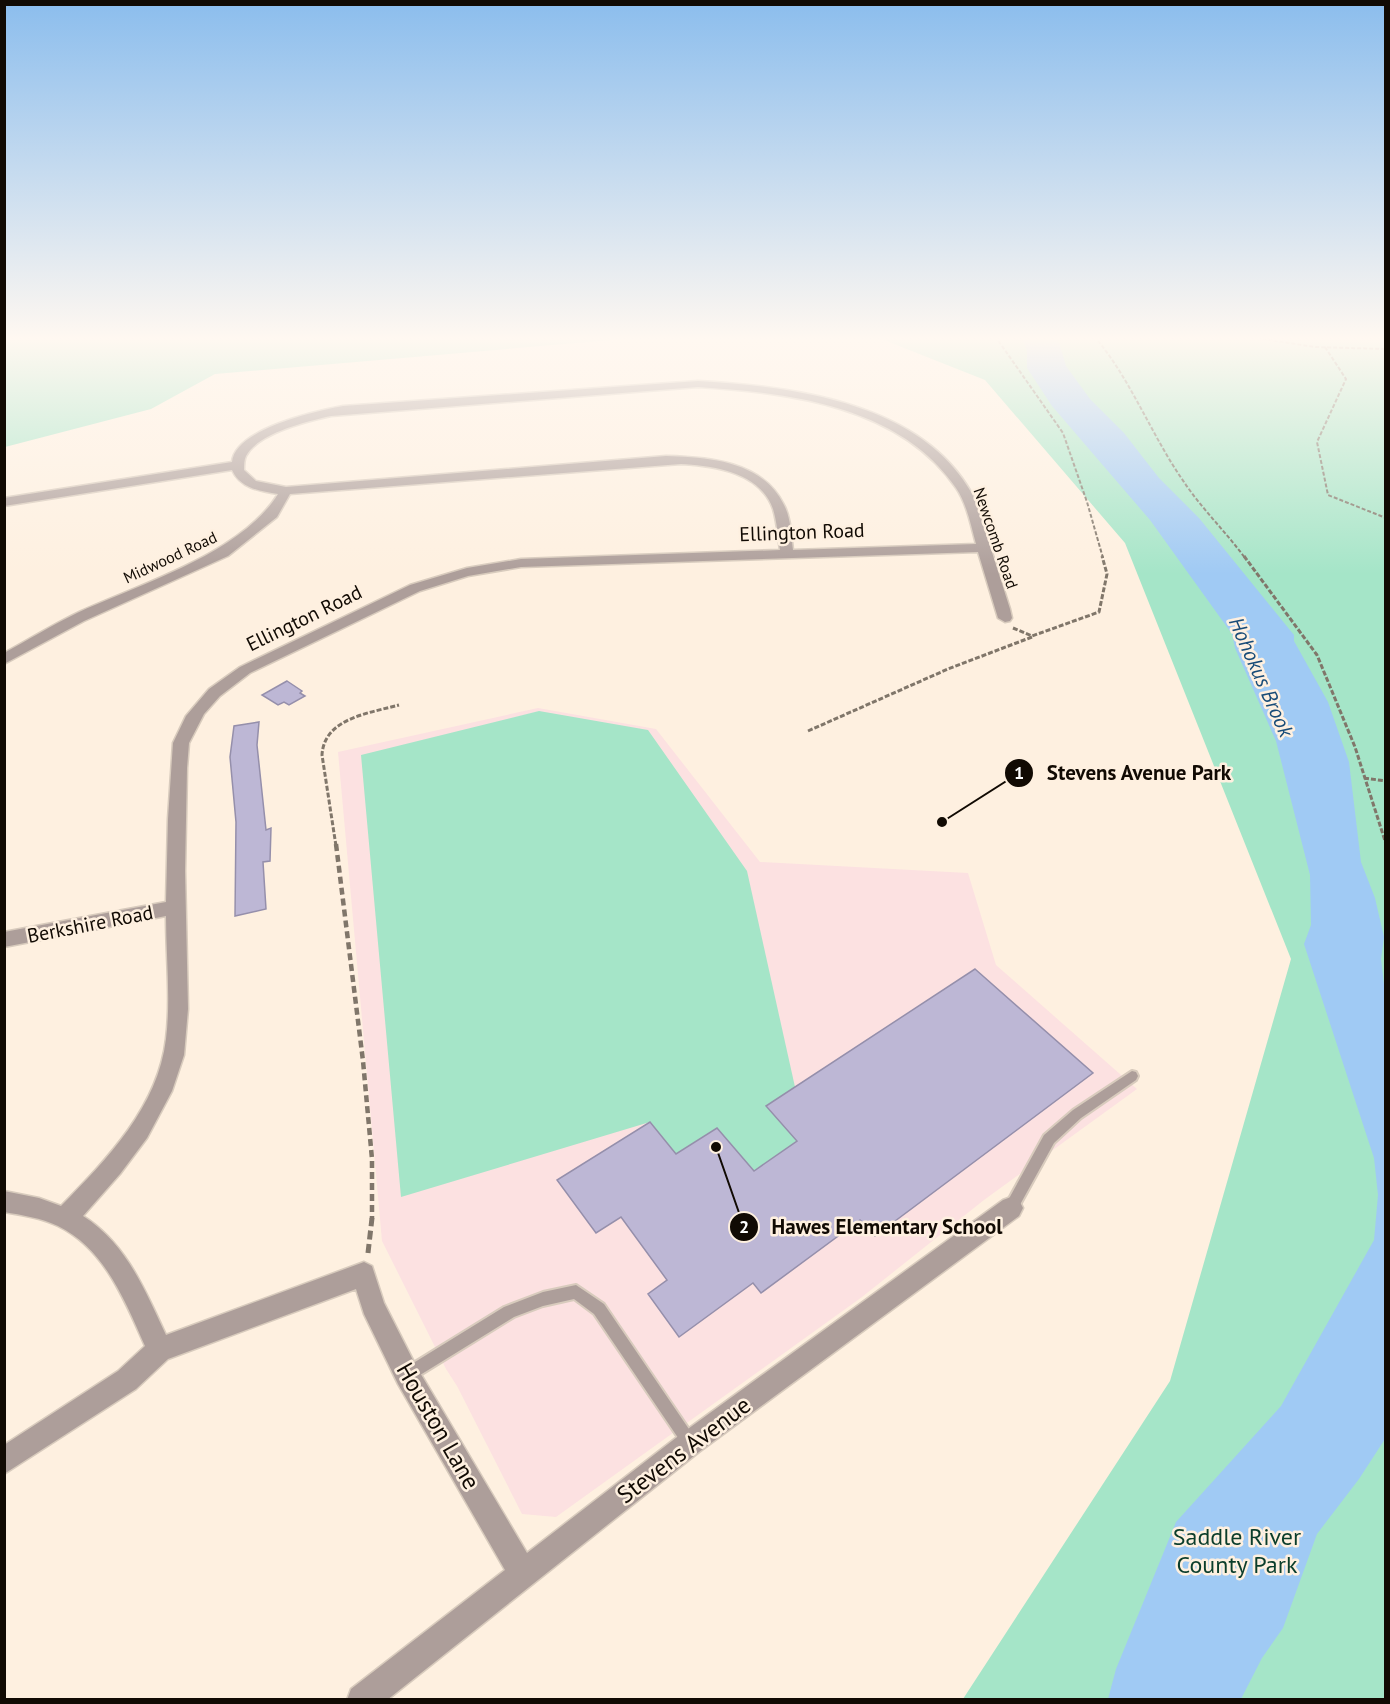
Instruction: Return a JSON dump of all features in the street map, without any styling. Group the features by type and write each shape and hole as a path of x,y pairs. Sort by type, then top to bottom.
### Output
{"street":[{"name":"Newcomb Road","path":"237,465 242,452 267,433 300,419 316,416"},
{"name":"Newcomb Road","path":"866,416 890,426 925,447 941,461 963,488 970,501 1005,618"},
{"path":"4,502 237,465 240,475 247,481 258,486 286,491 666,460 705,462 749,476 770,492 780,509 787,553"},
{"name":"Midwood Road","path":"8,653 223,553 260,526 272,514 286,491"},
{"name":"Ellington Road","path":"66,1217 109,1173 136,1137 157,1102 170,1068 177,1036 176,907 181,743 187,726 197,709 211,694 245,670 415,588 466,571 521,563 984,548"},
{"name":"Berkshire Road","path":"4,940 176,907"},
{"path":"4,1201 35,1206 66,1217 97,1238 117,1261 160,1350"},
{"name":"Stevens Avenue","path":"362,1700 690,1443 1011,1208"},
{"path":"4,1461 118,1386 160,1350 364,1274"},
{"name":"Houston Lane","path":"364,1274 373,1306 407,1375 523,1574"}],"lane":[{"path":"1011,1208 1048,1139 1077,1114 1132,1076"},
{"path":"407,1375 509,1312 543,1299 576,1292 599,1309 690,1443"}],"path":[{"path":"808,731 948,669 1099,612 1107,574 1087,502 1063,433 1051,416"},
{"path":"1143,416 1184,483 1234,543 1317,655 1355,747 1386,844"},
{"path":"1329,416 1317,442 1328,495 1386,518"},
{"path":"1005,618 1001,623 1032,636"},
{"path":"364,1274 372,1231 372,1162 364,1066 321,752 328,733 346,722 399,705"},
{"path":"1364,778 1386,781"}],"shaded area":[{"path":"538,708 656,729 760,862 968,873 996,965 1137,1089 984,1200 862,1297 556,1517 522,1514 382,1241 338,752"}],"green space":[{"path":"5,416 126,416 5,447"},
{"name":"Saddle River County Park","path":"1016,416 1385,416 1385,1699 963,1699 1170,1381 1291,959 1125,543"},
{"path":"539,711 648,730 747,871 795,1087 797,1141 754,1171 717,1128 676,1154 650,1122 401,1197 361,755"}],"water":[{"name":"Hohokus Brook","path":"1060,416 1107,416 1124,433 1159,478 1199,518 1294,635 1294,641 1328,702 1349,762 1361,862 1375,898 1384,937 1381,959 1386,1002 1385,1439 1359,1479 1317,1534 1283,1628 1262,1658 1241,1699 1108,1699 1116,1669 1176,1522 1281,1406 1374,1240 1378,1195 1374,1158 1304,944 1311,925 1310,875 1276,741 1235,648 1232,634 1150,520"}],"building":[{"path":"287,681 302,691 300,693 305,696 289,705 284,702 278,705 262,695"},
{"path":"259,722 257,745 266,830 271,828 270,861 263,862 266,909 235,916 236,822 230,757 234,726"},
{"path":"975,969 1093,1073 875,1236 860,1220 761,1293 753,1283 679,1337 648,1294 667,1280 621,1217 596,1233 557,1180 650,1122 676,1154 717,1128 754,1171 797,1141 766,1106"}],"place":[{"name":"Stevens Avenue Park","path":"942,822"},
{"name":"Hawes Elementary School","path":"716,1147"}]}
